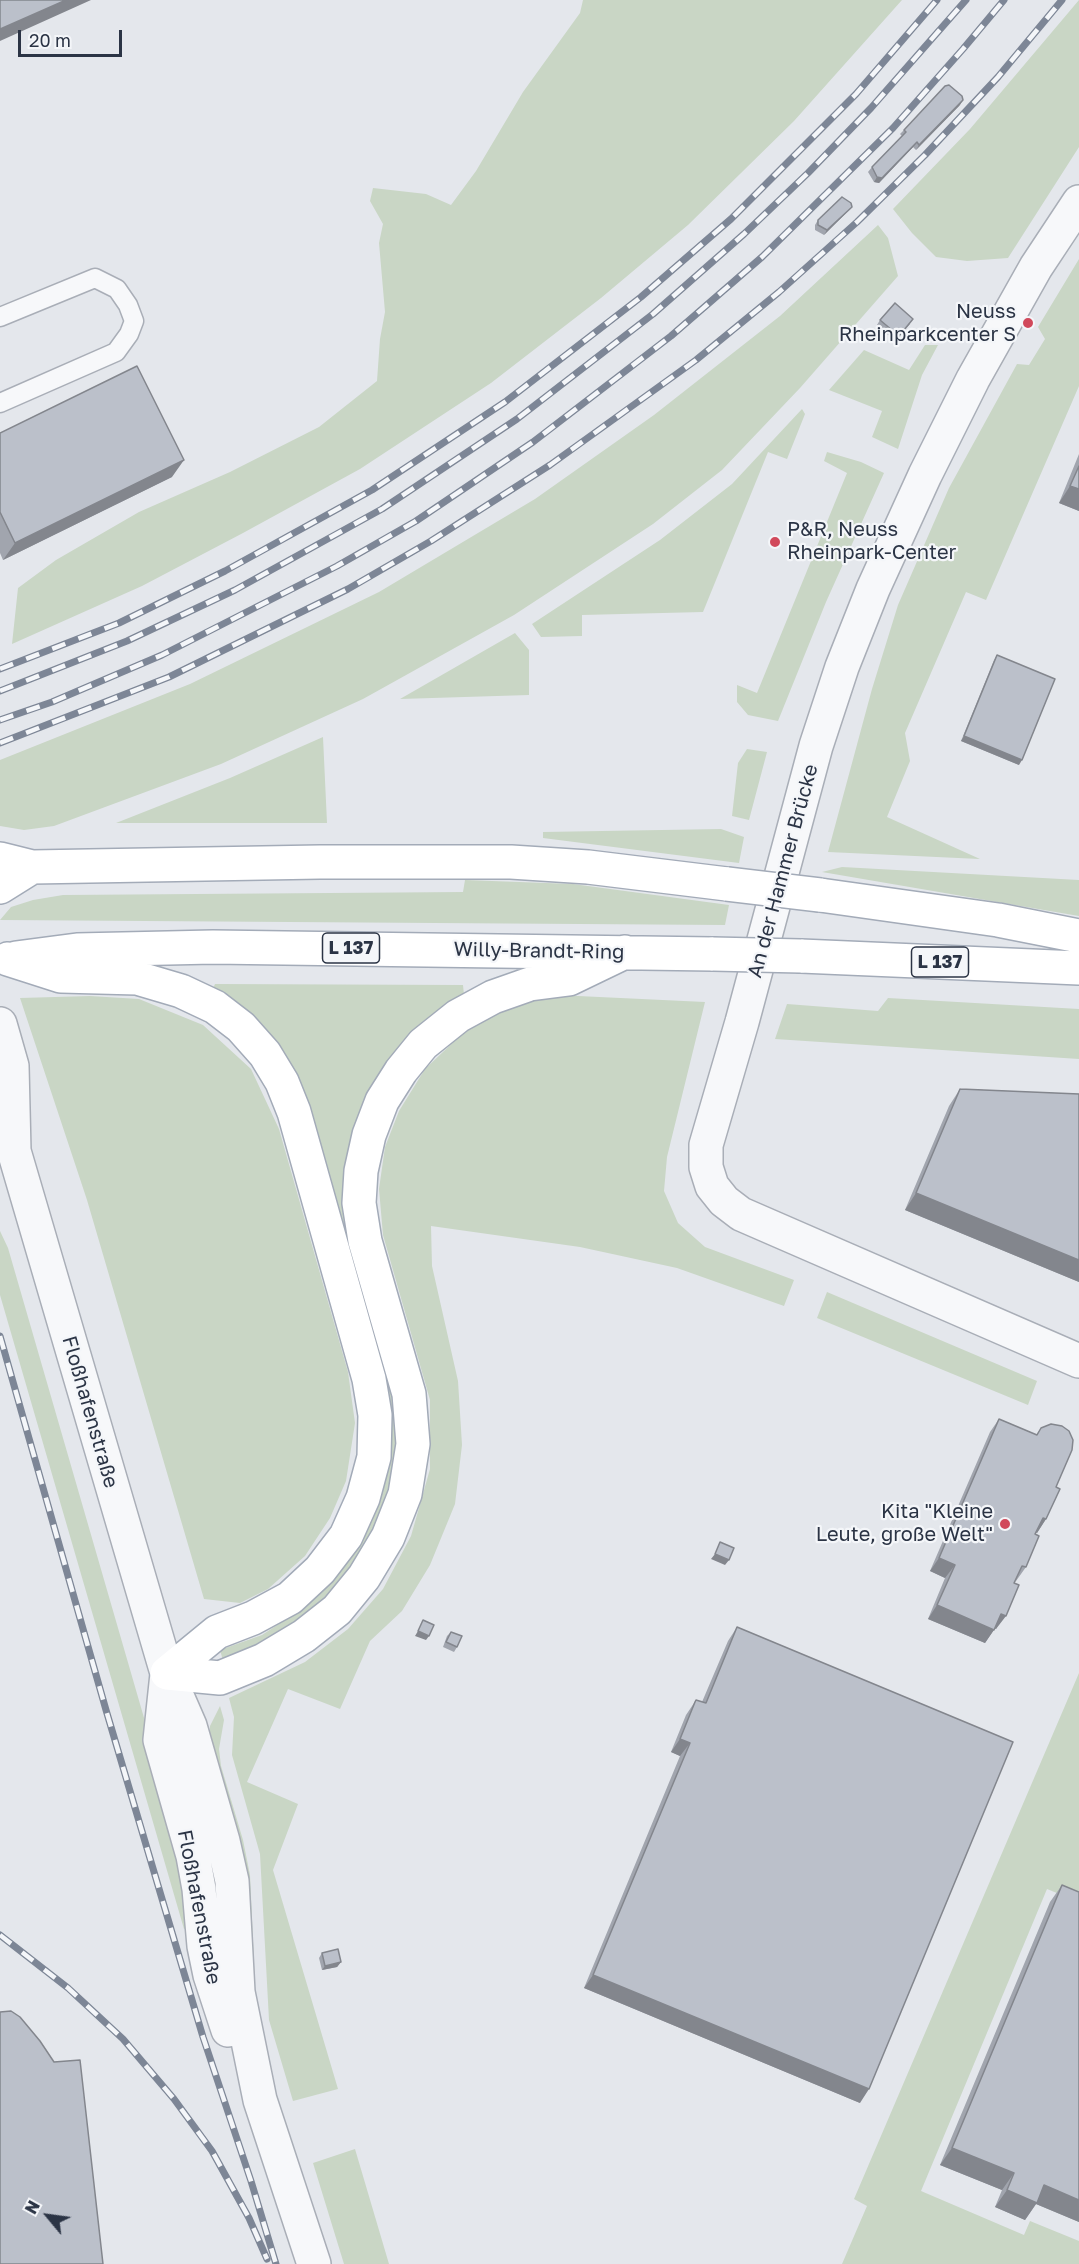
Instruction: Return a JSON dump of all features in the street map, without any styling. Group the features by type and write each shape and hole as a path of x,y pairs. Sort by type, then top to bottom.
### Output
{"main road":[{"path":"0,859 32,867 320,862 511,862 588,867 820,895 998,920 1079,936"},
{"path":"0,887 32,867"},
{"name":"Willy-Brandt-Ring","path":"4,959 77,950 213,947 801,956 1079,968"},
{"path":"167,1672 220,1678 264,1660 304,1636 337,1610 364,1577 388,1538 405,1494 413,1444 409,1394 365,1240 360,1203 361,1171 369,1135 381,1101 400,1071 423,1044 458,1016 493,997 530,984 569,979 625,952"},
{"path":"4,959 61,976 137,978 181,991 215,1007 241,1027 265,1054 282,1082 294,1112 369,1378 375,1415 374,1457 363,1498 346,1536 320,1570 290,1598 254,1618 217,1632 167,1672"}],"street":[{"name":"An der Hammer Brücke","path":"1079,202 1036,267 973,379 925,475 878,579 842,667 816,746 742,1022 706,1145 706,1167 712,1186 724,1201 741,1214 1079,1361"},
{"name":"Floßhafenstraße","path":"0,1024 12,1066 5,1142 167,1672 190,1726 228,1861 232,1881 238,1992 260,2100 314,2264"}],"lane":[{"path":"0,317 95,278 117,289 134,321 129,334 116,352 0,403"}],"green space":[{"path":"583,0 902,0 794,121 688,225 601,298 491,383 360,469 243,533 142,586 12,644 18,588 56,560 139,512 230,472 319,427 377,381 380,339 385,312 379,243 383,224 370,201 373,188 426,194 451,205 476,171 523,92 580,13"},
{"path":"1079,0 1079,147 1008,258 967,261 936,257 912,233 893,209 970,129"},
{"path":"878,225 888,238 898,276 800,388 722,470 653,524 514,615 363,699 221,764 54,826 24,830 0,826 0,760 190,684 379,592 535,499 654,415 780,316"},
{"path":"1079,259 1079,386 986,600 966,592 905,733 910,761 887,817 980,859 828,852 872,689 898,605 949,488 1017,364 1029,365 1045,339 1038,327"},
{"path":"925,345 938,345 922,375 898,449 872,437 882,411 829,390 864,350 909,370"},
{"path":"802,409 805,414 787,459 768,452 703,612 582,615 582,636 541,637 532,624 660,540 732,484"},
{"path":"827,452 861,462 884,473 826,602 778,721 748,715 737,702 737,685 757,693 847,473 824,461"},
{"path":"515,633 529,650 529,695 400,699"},
{"path":"323,737 327,823 116,823 230,778"},
{"path":"747,749 767,752 749,820 732,816 738,763"},
{"path":"721,829 744,837 739,863 543,838 543,832"},
{"path":"842,867 1079,880 1079,916 822,872"},
{"path":"465,880 573,884 729,905 725,925 0,920 11,907 33,900 63,895 463,892"},
{"path":"215,984 463,985 464,995 359,1131 399,1397 402,1444 393,1494 358,1567 299,1627 224,1664 220,1650 262,1635 300,1610 330,1583 356,1547 377,1505 304,1110 212,991"},
{"path":"557,995 705,1002 667,1157 664,1191 678,1223 705,1247 794,1280 784,1306 677,1268 580,1247 431,1226 432,1266 458,1381 462,1445 455,1504 430,1565 402,1611 370,1641 340,1709 288,1689 247,1782 298,1804 273,1870 338,2089 293,2101 269,2020 260,1854 232,1755 234,1717 229,1698 305,1662 348,1629 383,1589 411,1536 430,1469 430,1400 383,1235 379,1189 385,1147 399,1111 425,1069 463,1033 509,1007"},
{"path":"90,996 139,999 203,1025 251,1069 279,1129 348,1372 355,1423 346,1481 330,1518 305,1556 268,1589 240,1603 204,1599 87,1200 20,998"},
{"path":"888,998 1079,1009 1079,1059 775,1039 787,1004 878,1011"},
{"path":"0,1231 8,1248 184,1856 193,1924 184,1929 0,1295"},
{"path":"827,1292 1037,1381 1028,1405 817,1318"},
{"path":"1079,1673 1079,1902 1047,1889 921,2191 1024,2235 1030,2221 1079,2241 1079,2264 842,2264 867,2206 854,2199"},
{"path":"220,1706 224,1720 219,1749 221,1766 243,1840 250,1875 255,1984 248,1986 208,1754 210,1726"},
{"path":"355,2149 389,2264 344,2264 313,2163"}],"building":[{"path":"0,0 66,0 0,29"},
{"path":"949,85 962,96 963,100 919,145 917,142 882,178 877,177 872,167 906,132 904,130 945,86"},
{"path":"842,197 851,203 852,207 827,230 818,225 818,220"},
{"path":"895,303 913,319 899,336 880,320"},
{"path":"137,366 184,460 15,543 0,512 0,433"},
{"path":"1079,466 1079,489 1070,486"},
{"path":"997,655 1055,679 1022,760 964,736"},
{"path":"960,1089 1079,1094 1079,1260 916,1193"},
{"path":"999,1419 1037,1435 1041,1428 1051,1424 1062,1426 1069,1431 1073,1440 1072,1450 1056,1487 1060,1489 1046,1519 1043,1518 1035,1534 1039,1536 1026,1567 1022,1566 1014,1583 1019,1585 1006,1616 1001,1614 994,1630 937,1605 955,1565 939,1558"},
{"path":"720,1542 734,1548 729,1560 715,1554"},
{"path":"423,1620 434,1625 429,1636 418,1631"},
{"path":"737,1627 1013,1742 869,2089 593,1975 690,1743 680,1739 695,1702 696,1700 706,1703"},
{"path":"451,1632 462,1636 457,1647 446,1642"},
{"path":"1062,1885 1079,1892 1079,2200 1044,2185 1037,2203 1007,2190 1014,2173 952,2148"},
{"path":"338,1949 341,1962 325,1966 322,1953"},
{"path":"11,2011 20,2017 54,2062 80,2060 103,2264 0,2264 0,2012"}],"railway":[{"path":"0,669 119,623 225,571 372,490 505,402 641,297 731,219 856,94 937,0"},
{"path":"0,691 127,641 235,590 382,509 517,419 653,314 744,234 871,108 966,0"},
{"path":"0,720 52,702 162,655 337,566 416,521 533,442 671,336 762,257 893,128 1004,0"},
{"path":"0,743 169,677 348,589 431,541 550,465 696,360 779,292 857,222 925,155 998,77 1062,0"},
{"path":"0,1336 106,1710 203,2037 276,2264"},
{"path":"0,1935 68,1988 123,2039 174,2099 212,2151 249,2218 267,2259"}],"place":[{"name":"Neuss Rheinparkcenter S","path":"1028,323"},
{"name":"P&R, Neuss Rheinpark-Center","path":"775,542"},
{"name":"Kita \"Kleine Leute, große Welt\"","path":"1005,1524"}]}
